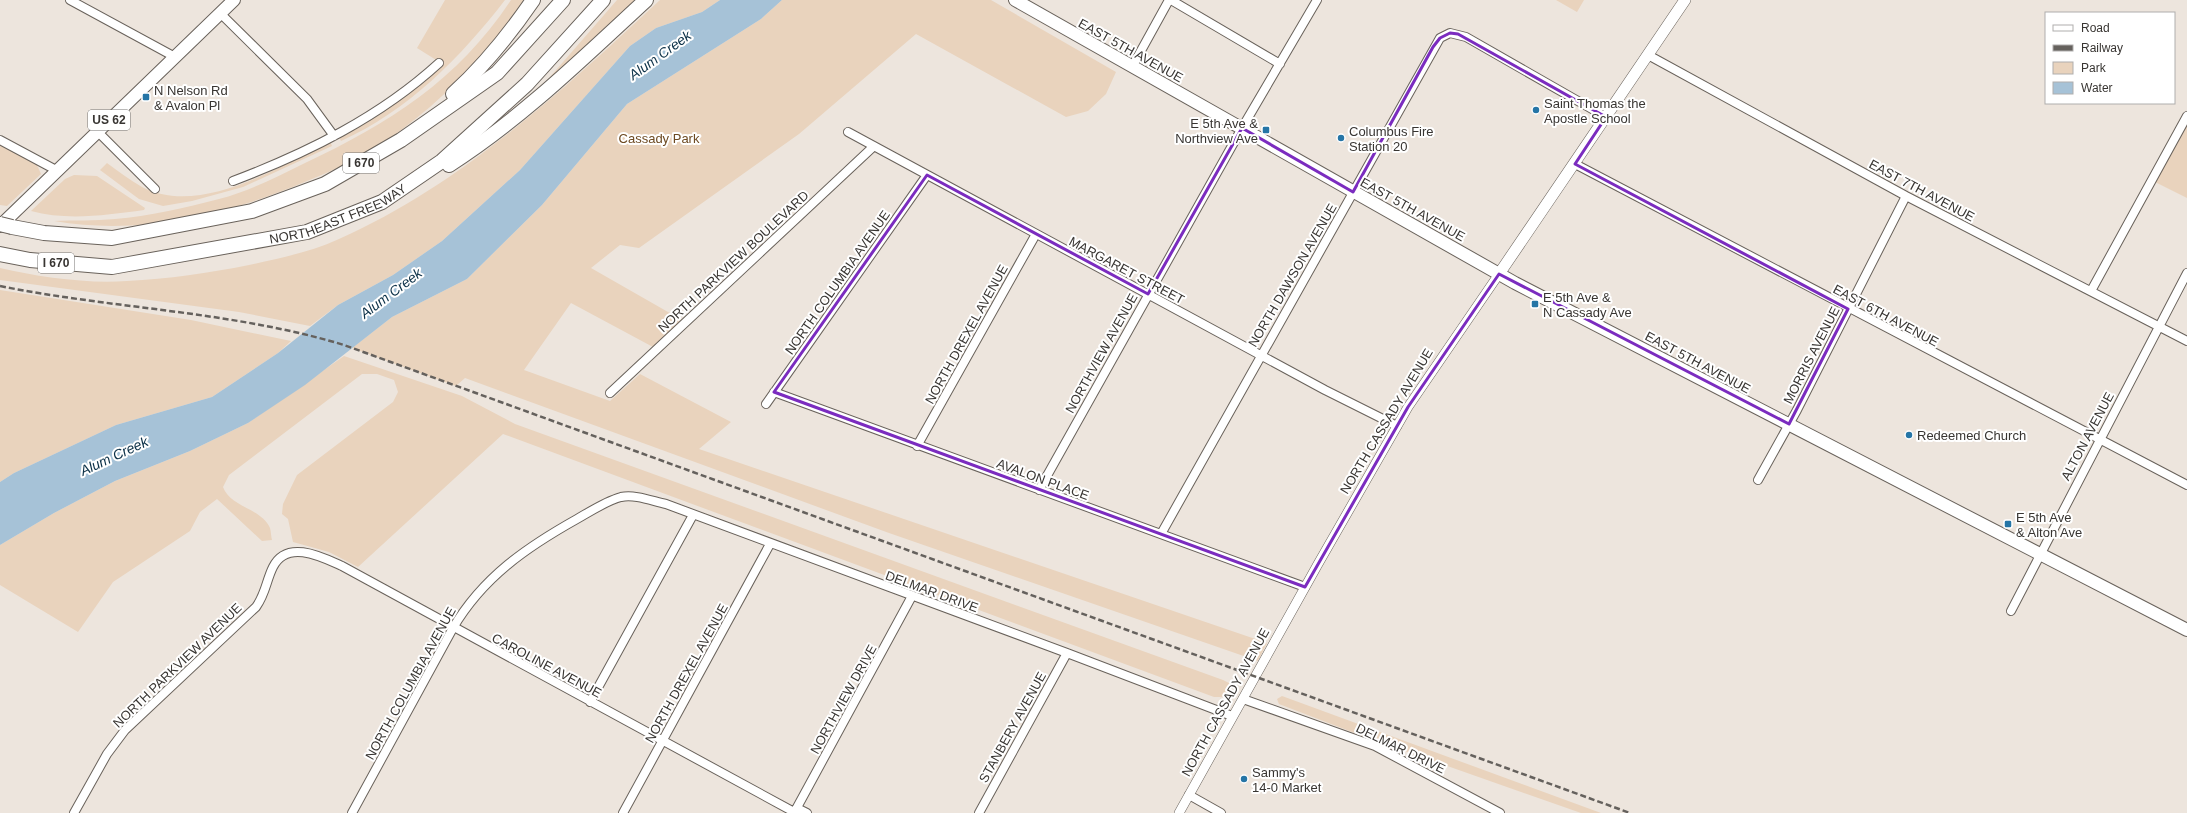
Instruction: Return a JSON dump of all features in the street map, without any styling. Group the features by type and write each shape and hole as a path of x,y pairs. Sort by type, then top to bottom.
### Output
{"highway":[{"path":"420,125 478,72 513,30 533,0"},
{"name":"I 670","path":"4,226 44,233 112,238 252,211 326,184 401,140 420,125 497,73 563,0"},
{"name":"NORTHEAST FREEWAY","path":"0,254 30,260 112,267 307,232 382,202 442,161 528,84 603,0"},
{"path":"393,194 450,164 504,127 646,0"}],"main road":[{"name":"US 62","path":"4,226 56,170 234,0"},
{"name":"EAST 5TH AVENUE","path":"1015,0 1499,274 2187,630"},
{"name":"NORTH CASSADY AVENUE","path":"1499,274 1685,0"}],"street":[{"path":"70,0 175,57"},
{"path":"1132,66 1170,0 1280,64"},
{"name":"NORTHVIEW AVENUE","path":"1039,490 1242,128 1317,0"},
{"path":"220,13 307,99 334,136"},
{"name":"NORTH DAWSON AVENUE","path":"1161,534 1433,47 1440,38 1450,33 1466,37 1606,117"},
{"name":"EAST 7TH AVENUE","path":"1648,55 1906,196 2187,341"},
{"path":"233,181 316,146 334,136 402,93 439,63"},
{"path":"2091,291 2187,116"},
{"path":"97,131 155,189"},
{"name":"MARGARET STREET","path":"848,132 1324,390 1397,426"},
{"path":"0,140 56,170"},
{"name":"NORTH PARKVIEW BOULEVARD","path":"610,394 874,146"},
{"name":"EAST 6TH AVENUE","path":"1575,164 1848,309 2187,485"},
{"name":"NORTH COLUMBIA AVENUE","path":"766,404 927,175"},
{"name":"MORRIS AVENUE","path":"1758,480 1789,424 1906,196"},
{"name":"NORTH DREXEL AVENUE","path":"917,446 1036,234"},
{"name":"ALTON AVENUE","path":"2011,611 2099,439 2160,327 2187,273"},
{"name":"NORTH CASSADY AVENUE","path":"1179,813 1232,716 1397,426 1435,365 1499,274"},
{"name":"AVALON PLACE","path":"774,392 917,446 1305,587"},
{"name":"NORTH COLUMBIA AVENUE","path":"352,813 453,628 477,594 513,559 540,539 598,507 621,497"},
{"name":"DELMAR DRIVE","path":"621,497 645,499 693,515 1232,716"},
{"path":"590,702 693,515"},
{"name":"NORTH DREXEL AVENUE","path":"623,813 770,544"},
{"name":"CAROLINE AVENUE","path":"284,556 302,552 342,566 453,628 795,811 807,813"},
{"name":"NORTH PARKVIEW AVENUE","path":"74,813 118,739 256,606 265,592 273,568 284,556"},
{"name":"NORTHVIEW DRIVE","path":"795,811 912,596"},
{"name":"STANBERY AVENUE","path":"979,813 1066,653"},
{"name":"DELMAR DRIVE","path":"1243,699 1375,746 1500,813"},
{"path":"1189,795 1221,813"}],"highlighted area":[{"path":"1450,33 1458,34 1606,117 1575,164 1848,309 1789,424 1499,274 1408,407 1305,587 774,392 927,175 1148,294 1242,128 1353,192 1433,47 1440,38"}],"green space":[{"path":"445,0 505,0 470,42 432,81 389,114 365,129 341,141 339,137 441,63 417,48"},
{"path":"511,0 524,0 498,37 468,71 435,103 389,139 367,153 343,165 277,193 215,213 151,224 119,226 87,225 54,221 100,220 141,216 230,196 252,188 336,148 394,115 445,76 468,54"},
{"path":"617,0 637,0 552,80 550,77"},
{"path":"660,0 720,0 702,12 656,28 630,46 520,170 442,241 393,275 338,305 310,326 239,312 0,280 0,268 47,277 96,282 173,277 249,265 328,244 384,217 427,192 469,163 548,101"},
{"name":"Cassady Park","path":"782,0 991,0 1116,72 1106,94 1088,111 1066,117 916,34 799,134 639,248 620,245 591,268 682,320 653,347 571,303 524,370 610,401 640,374 731,422 699,449 1267,643 1258,661 889,533 465,378 456,386 352,348 392,317 467,279 542,205 627,104 761,19"},
{"path":"1556,0 1584,0 1577,12"},
{"path":"2187,125 2187,198 2155,182"},
{"path":"330,141 332,146 243,187 192,201 163,206 139,199 100,170 107,163 142,187 164,195 188,196 213,192 239,185 264,175"},
{"path":"0,145 37,165 41,174 7,206 0,205"},
{"path":"74,175 97,176 145,208 144,210 116,214 87,216 59,216 31,211 65,179"},
{"path":"0,290 191,320 291,341 278,353 212,397 116,425 14,473 0,482"},
{"path":"344,356 462,396 515,424 1223,680 1229,683 1229,690 1225,697 1214,697 503,434 358,567 329,552 293,542 288,519 282,514 283,504 297,475 393,402 398,392 394,380 377,374 362,374 229,475 223,487 227,494 232,499 266,521 270,528 272,540 262,541 217,499 200,512 190,531 113,582 78,632 0,585 0,545 54,513 115,481 190,451 248,423"},
{"path":"1282,696 1601,813 1581,813 1365,737 1279,704 1277,699"}],"water":[{"name":"Alum Creek","path":"720,0 782,0 761,19 627,104 542,205 467,279 392,317 305,385 248,423 190,451 115,481 54,513 0,545 0,482 14,473 116,425 212,397 278,353 338,305 393,275 442,241 520,170 630,46 656,28 702,12"}],"railway":[{"path":"0,286 43,294 216,317 302,334 344,345 1630,813"}],"place":[{"name":"N Nelson Rd & Avalon Pl","path":"146,97"},
{"name":"Saint Thomas the Apostle School","path":"1536,110"},
{"name":"E 5th Ave & Northview Ave","path":"1266,130"},
{"name":"Columbus Fire Station 20","path":"1341,138"},
{"name":"E 5th Ave & N Cassady Ave","path":"1535,304"},
{"name":"Redeemed Church","path":"1909,435"},
{"name":"E 5th Ave & Alton Ave","path":"2008,524"},
{"name":"Sammy's 14-0 Market","path":"1244,779"}]}
